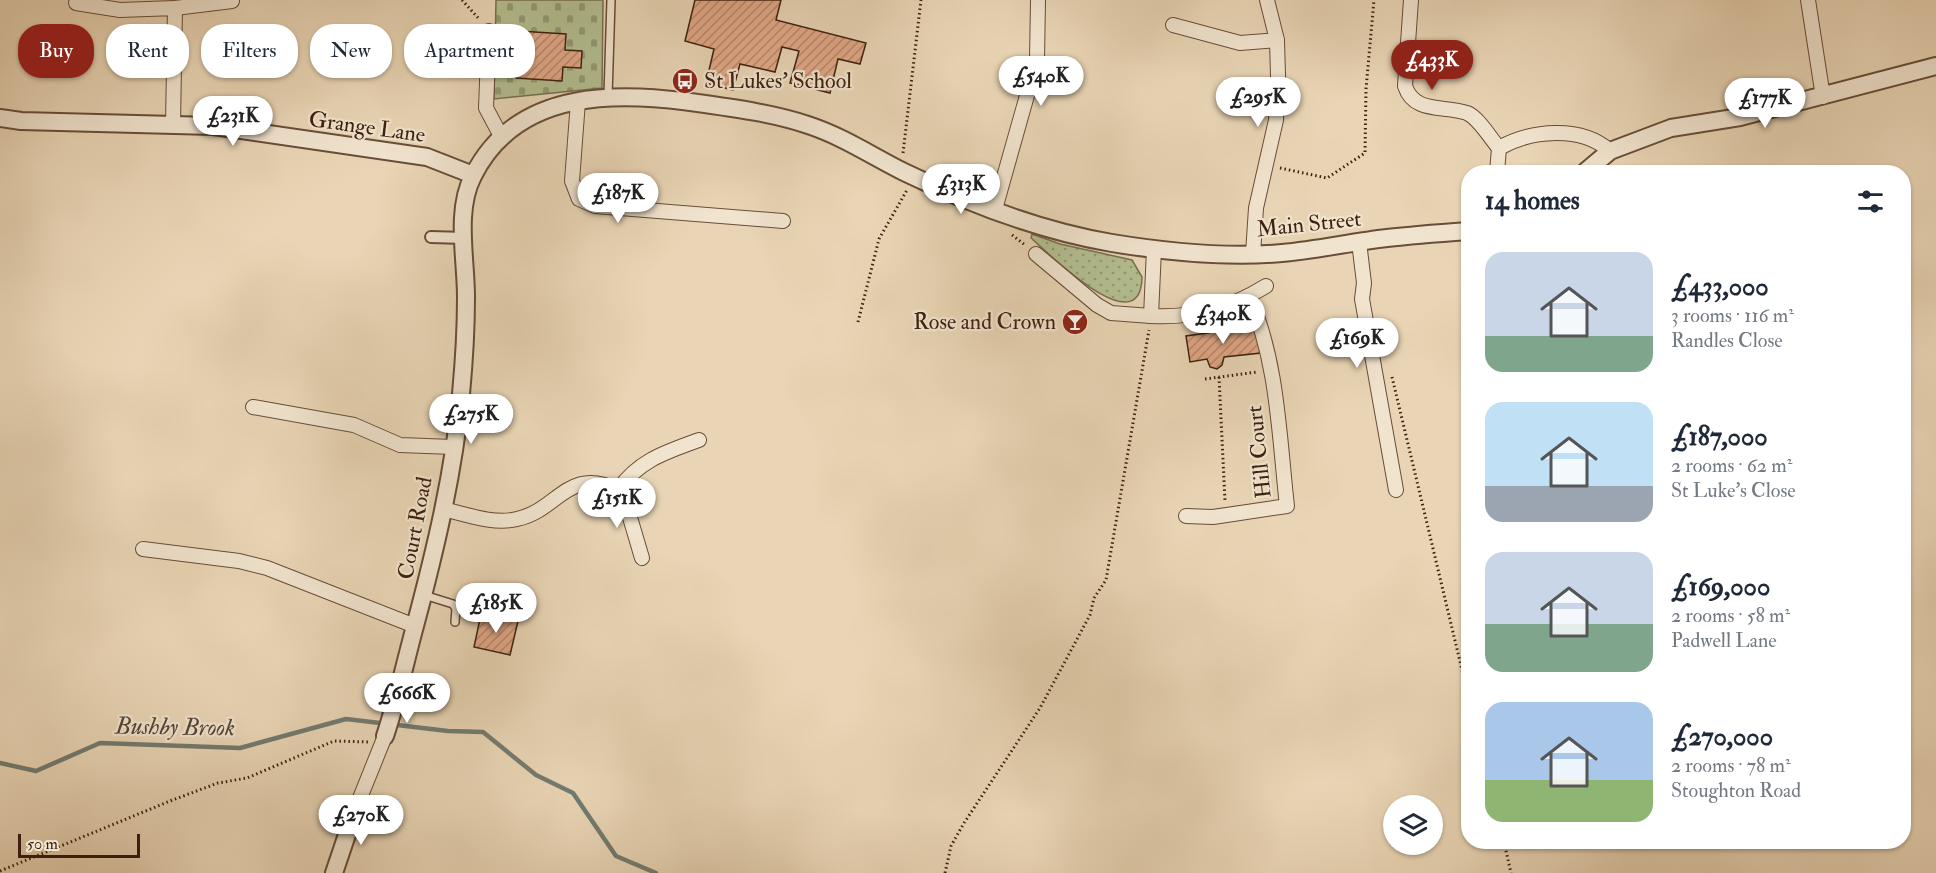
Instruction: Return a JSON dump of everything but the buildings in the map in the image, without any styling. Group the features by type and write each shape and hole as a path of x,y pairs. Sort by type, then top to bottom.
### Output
{"street":[{"path":"995,209 1037,60 1038,0"},
{"path":"1253,254 1256,208 1276,120 1277,40 1267,0"},
{"path":"1411,0 1405,86 1408,94 1422,105 1468,114 1499,148 1498,165"},
{"path":"1808,0 1822,97"},
{"path":"75,2 120,10 175,8 232,1"},
{"path":"173,124 175,8"},
{"path":"1173,25 1240,43 1277,40"},
{"path":"1594,165 1610,151 1671,128 1740,117 1936,66"},
{"path":"487,78 486,108 502,138"},
{"name":"Main Street","path":"473,175 502,138 533,116 555,107 608,96 642,96 784,118 813,127 907,173 995,209 1064,232 1154,249 1253,254 1282,253 1359,242 1461,232"},
{"path":"578,102 572,181 579,199 594,206 783,221"},
{"name":"Grange Lane","path":"0,118 21,122 213,126 427,157 473,175"},
{"path":"1499,148 1512,140 1560,133 1592,139 1610,151"},
{"name":"Court Road","path":"356,808 384,740 397,700 443,509 464,355 464,205 473,175"},
{"path":"431,237 464,238"},
{"path":"1359,242 1364,283 1362,299 1396,490"},
{"path":"1151,316 1154,249"},
{"path":"1036,254 1097,305 1111,313 1151,316 1196,315 1225,307 1266,286"},
{"name":"Hill Court","path":"1186,516 1226,515 1287,506 1272,370 1262,324 1249,296"},
{"path":"254,407 354,425 400,445 453,447"},
{"path":"618,490 627,477 649,459 699,440"},
{"path":"443,509 488,519 515,520 540,509 568,488 579,484 602,483 618,490 626,504 642,558"},
{"path":"143,549 239,561 267,568 415,626"},
{"path":"334,873 356,808"}],"lane":[{"path":"608,96 611,0"},
{"path":"424,595 453,604 456,609 455,622"}],"path":[{"path":"462,0 483,24"},
{"path":"858,322 879,239 907,173 921,0"},
{"path":"1266,165 1327,178 1365,153 1369,36 1374,0"},
{"path":"945,873 951,846 1040,708 1090,615 1094,598 1107,580 1151,316"},
{"path":"1390,369 1461,666"},
{"path":"1205,379 1272,370"},
{"path":"1219,377 1226,515"},
{"path":"0,871 170,801 218,783 247,778 334,741 384,740"},
{"path":"1506,849 1511,873"}],"green space":[{"path":"496,0 603,0 602,88 494,99 494,78 535,78 535,24 496,24"},
{"path":"1032,234 1060,244 1132,260 1142,277 1138,296 1126,302 1111,299 1092,289 1040,247 1031,238"}],"waterway":[{"name":"Bushby Brook","path":"0,763 36,771 100,743 240,748 346,719 448,731 483,732 536,775 573,793 616,856 656,873"}],"place":[{"name":"St Lukes' School","path":"685,81"},
{"name":"Rose and Crown","path":"1075,322"}]}
